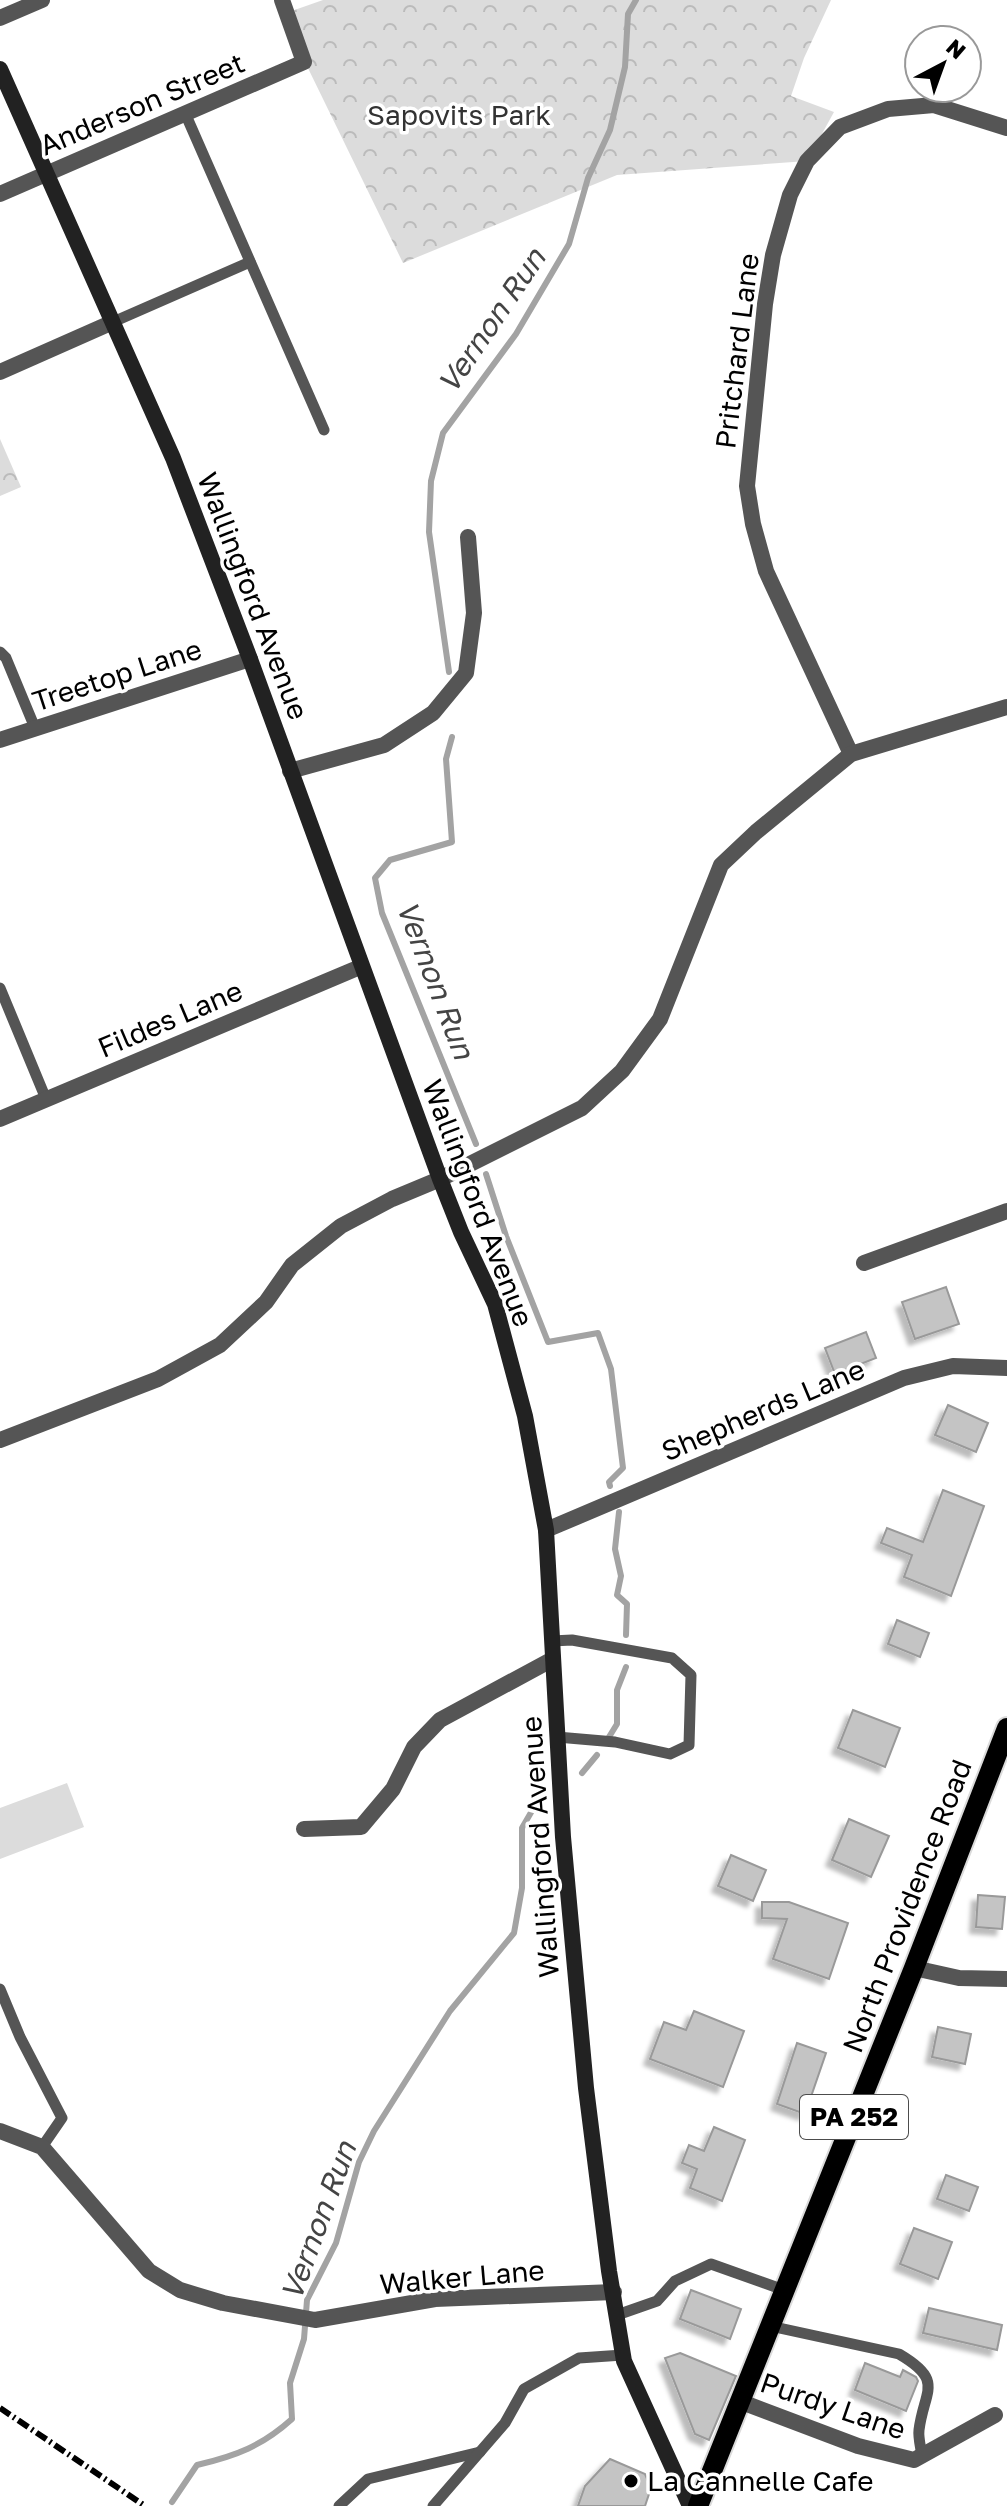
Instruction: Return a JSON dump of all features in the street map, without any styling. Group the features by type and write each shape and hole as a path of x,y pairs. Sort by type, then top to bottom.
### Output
{"main road":[{"name":"North Providence Road","path":"698,2506 1007,1728"}],"street":[{"path":"0,18 42,0"},
{"name":"Anderson Street","path":"0,194 304,62 282,0"},
{"name":"Wallingford Avenue","path":"0,69 173,458 250,659 440,1179 495,1304 525,1416 546,1530 563,1837 586,2088 623,2355 690,2506"},
{"name":"Pritchard Lane","path":"851,754 766,571 753,524 747,486 765,304 773,255 790,195 807,161 840,127 888,109 934,105 1007,128"},
{"path":"0,372 113,322"},
{"path":"290,771 384,745 433,713 466,673 474,613 468,537"},
{"name":"Treetop Lane","path":"0,740 250,659"},
{"path":"0,1440 158,1379 220,1345 266,1302 292,1265 341,1226 582,1108 622,1071 660,1019 721,865 851,754 1007,707"},
{"name":"Fildes Lane","path":"0,1119 360,967"},
{"path":"864,1263 1007,1211"},
{"name":"Shepherds Lane","path":"546,1530 904,1378 953,1366 1007,1368"},
{"path":"304,1829 361,1827 393,1789 414,1747 440,1720 553,1659"},
{"path":"914,1968 959,1978 1007,1979"},
{"name":"Walker Lane","path":"0,2131 42,2147 149,2271 180,2290 223,2303 315,2320 435,2299 614,2292"},
{"name":"Purdy Lane","path":"739,2401 858,2446 914,2460 995,2415"}],"lane":[{"path":"185,113 324,430"},
{"path":"113,322 250,262"},
{"path":"0,652 10,666 35,728"},
{"path":"0,988 46,1099"},
{"path":"552,1641 572,1640 672,1658 691,1675 689,1745 670,1754 615,1742 557,1737"},
{"path":"0,1989 20,2037 62,2118 42,2147"},
{"path":"617,2315 657,2301 675,2281 711,2264 784,2290"},
{"path":"770,2326 899,2354 913,2363 925,2375 930,2391 919,2432 922,2456"},
{"path":"433,2506 505,2423 524,2389 579,2358 623,2355"},
{"path":"339,2506 368,2479 480,2452"}],"green space":[{"name":"Sapovits Park","path":"323,0 831,0 804,58 791,96 834,112 807,161 617,175 403,263 305,62 286,13"},
{"path":"0,439 21,487 0,496"},
{"path":"67,1783 84,1827 0,1859 0,1808"}],"building":[{"path":"946,1287 959,1324 915,1339 902,1302"},
{"path":"866,1332 876,1358 835,1374 825,1348"},
{"path":"948,1405 988,1423 976,1452 935,1435"},
{"path":"943,1490 984,1506 951,1596 904,1577 912,1555 881,1543 887,1528 923,1542"},
{"path":"897,1620 929,1633 920,1657 888,1644"},
{"path":"853,1710 900,1728 885,1767 838,1748"},
{"path":"849,1819 889,1836 871,1877 832,1860"},
{"path":"731,1855 766,1870 753,1901 718,1886"},
{"path":"978,1895 1005,1897 1002,1929 976,1927"},
{"path":"762,1902 789,1902 848,1923 829,1979 773,1959 787,1919 762,1918"},
{"path":"694,2011 744,2031 723,2087 650,2059 664,2022 686,2030"},
{"path":"938,2027 971,2034 965,2064 932,2057"},
{"path":"797,2043 826,2053 805,2114 777,2104"},
{"path":"714,2127 745,2140 722,2201 690,2188 697,2169 682,2163 689,2145 704,2151"},
{"path":"946,2175 978,2187 969,2211 937,2199"},
{"path":"914,2228 952,2242 938,2279 900,2264"},
{"path":"691,2290 741,2309 730,2339 680,2319"},
{"path":"929,2308 1002,2325 997,2350 923,2333"},
{"path":"680,2353 736,2376 709,2440 695,2434 665,2358"},
{"path":"865,2363 900,2377 903,2370 916,2377 918,2381 906,2411 855,2390"},
{"path":"610,2459 645,2474 651,2488 645,2506 578,2506 585,2486"}],"waterway":[{"name":"Vernon Run","path":"449,672 429,532 431,481 443,433 516,334 569,244 588,178 610,130 625,67 628,14 636,0"},
{"name":"Vernon Run","path":"452,737 446,759 452,842 390,860 375,878 382,913 476,1144"},
{"name":"Vernon Run","path":"486,1174 506,1236 548,1342 598,1333 611,1369 623,1468 609,1482 610,1486"},
{"name":"Vernon Run","path":"619,1512 615,1549 621,1576 617,1595 627,1604 626,1635"},
{"name":"Vernon Run","path":"609,1737 617,1724 617,1690 626,1667"},
{"name":"Vernon Run","path":"582,1773 597,1755"},
{"name":"Vernon Run","path":"172,2502 197,2465 248,2449 292,2419 290,2383 304,2339 307,2300 336,2243 359,2162 374,2131 450,2011 514,1933 522,1888 522,1828 544,1790"}],"railway":[{"path":"0,2408 145,2506"}],"place":[{"name":"La Cannelle Cafe","path":"631,2481"}]}
